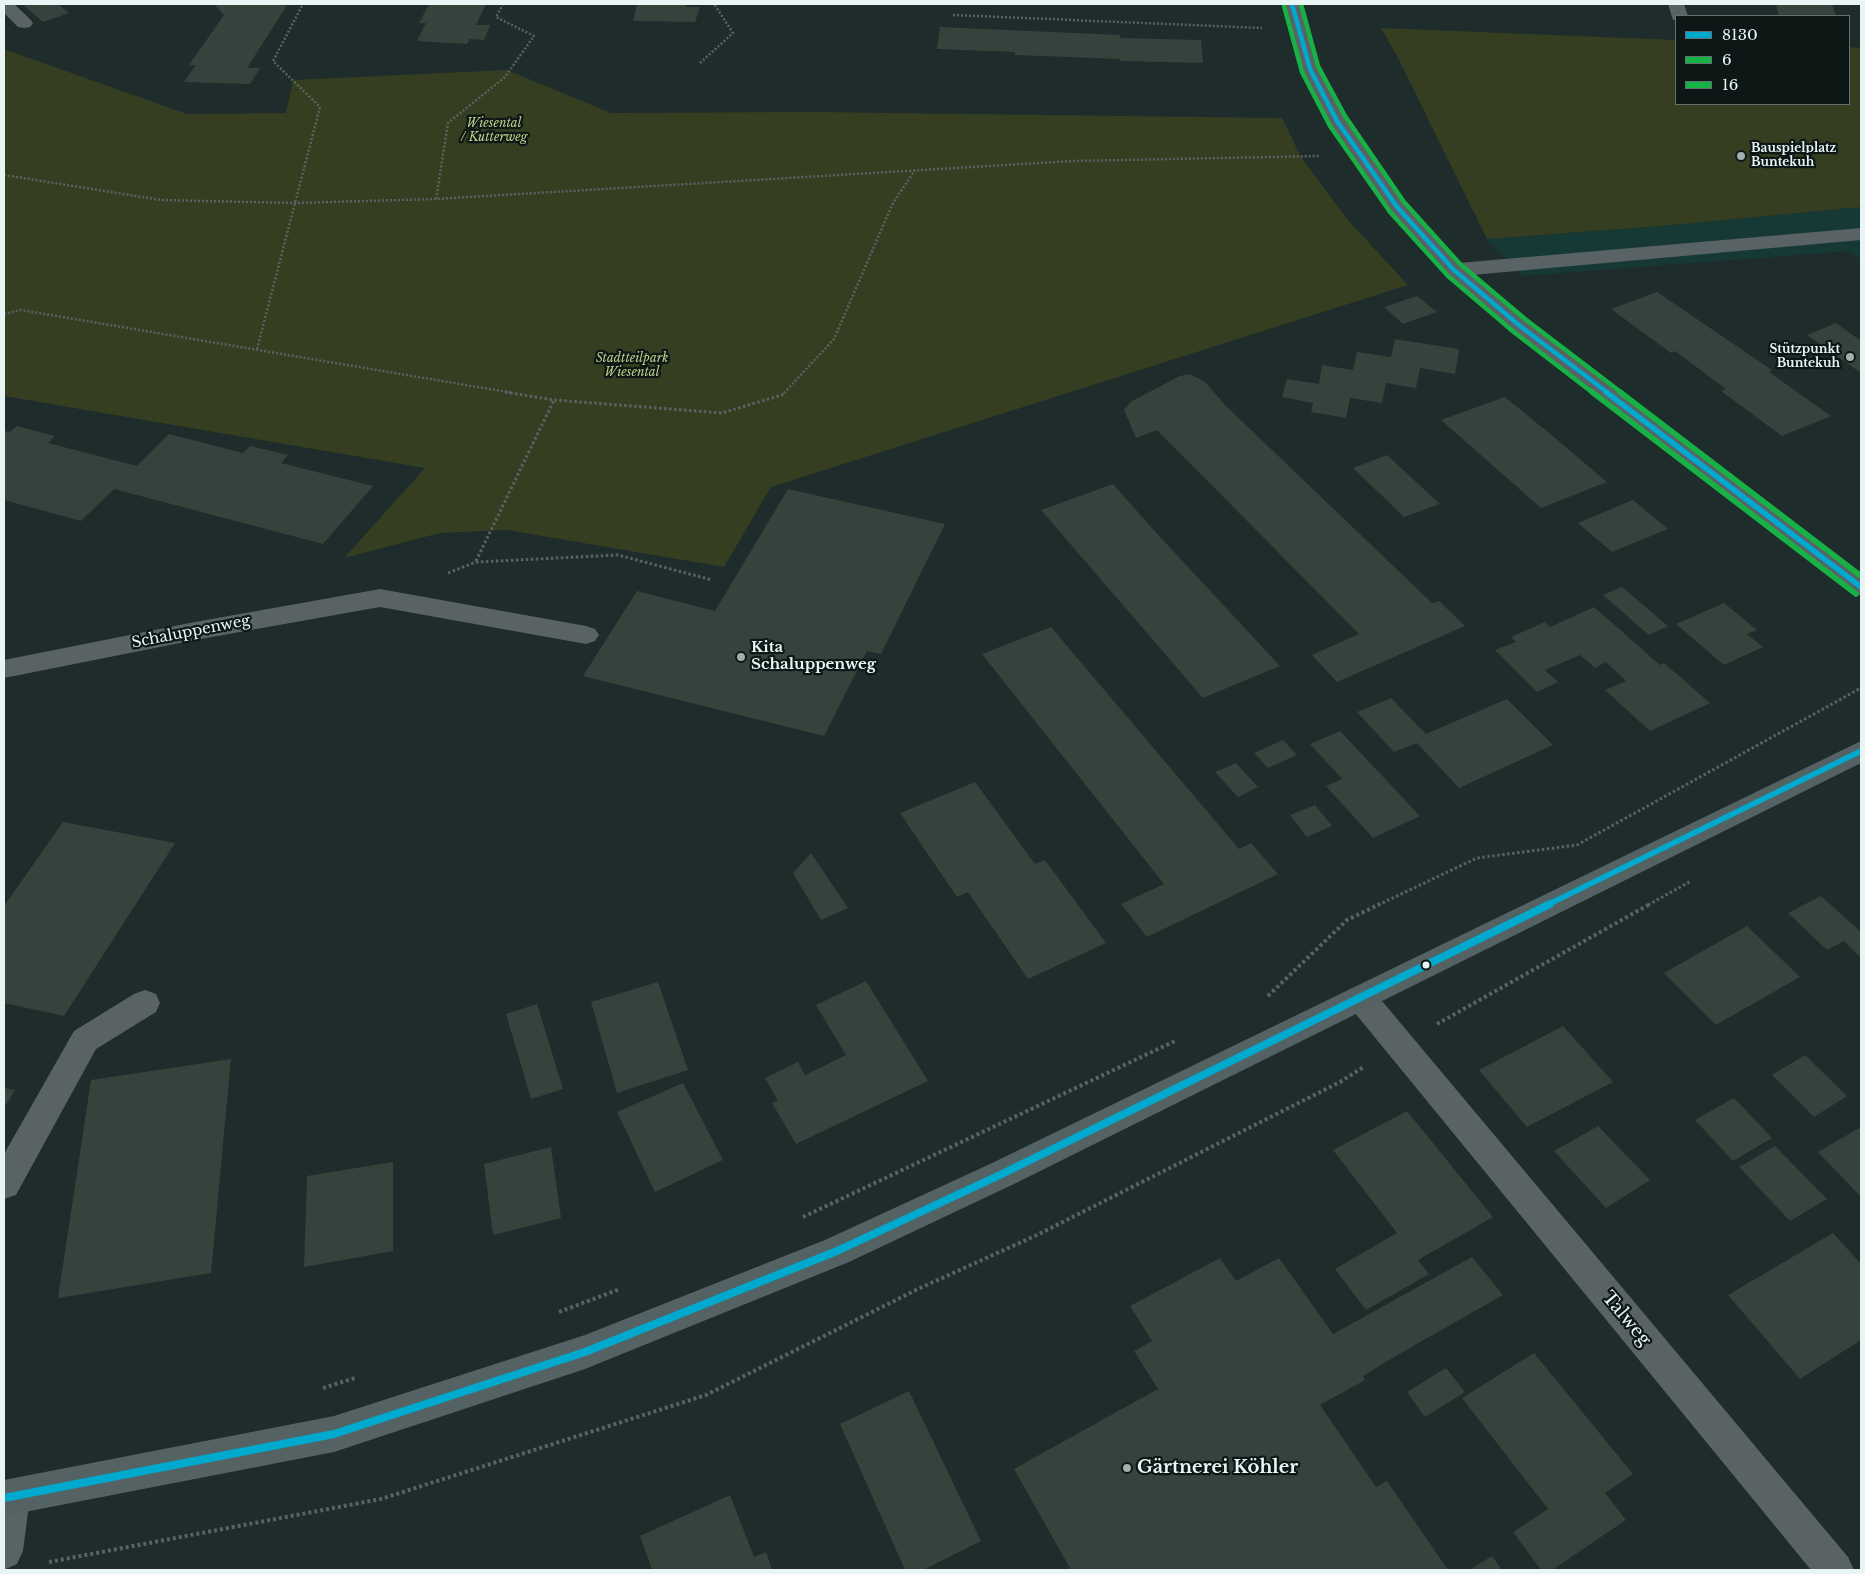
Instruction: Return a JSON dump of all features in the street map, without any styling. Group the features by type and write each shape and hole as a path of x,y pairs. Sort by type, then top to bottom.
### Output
{"main road":[{"path":"8,1497 334,1434 585,1352 837,1251 1011,1170 1670,843 1861,751"}],"street":[{"path":"4,4 24,23"},
{"path":"1292,4 1310,69 1337,121 1397,207 1454,270 1520,326 1861,587"},
{"path":"1454,270 1861,234"},
{"name":"Schaluppenweg","path":"4,669 195,631 380,598 586,635"},
{"name":"Talweg","path":"1361,998 1835,1570"},
{"path":"4,1184 85,1040 145,1003"},
{"path":"4,1551 8,1497"}],"path":[{"path":"257,349 320,107 273,61 303,4"},
{"path":"436,199 448,123 505,78 534,36 496,18 503,4"},
{"path":"700,63 733,33 714,4"},
{"path":"953,15 1299,29"},
{"path":"4,175 161,200 294,203 436,199 916,169 1073,162 1301,157 1358,153"},
{"path":"4,314 21,310 554,400 722,413 782,395 834,338 893,203 916,169"},
{"path":"476,562 554,400"},
{"path":"500,561 618,556 712,580"},
{"path":"1267,997 1347,920 1477,858 1577,845 1861,688"},
{"path":"800,1218 1177,1040"},
{"path":"551,1315 625,1287"},
{"path":"315,1390 362,1375"}],"shaded area":[{"path":"1861,207 1861,260 1849,251 1522,276 1487,239 1661,226"}],"green space":[{"path":"1381,28 1675,40 1675,105 1850,105 1850,47 1861,48 1861,207 1661,226 1487,239 1398,58"},
{"name":"Stadtteilpark Wiesental","path":"4,49 187,114 286,113 293,80 507,70 611,113 813,112 1282,118 1301,157 1347,219 1408,285 771,487 724,567 507,530 440,533 344,558 425,468 4,396"}],"building":[{"path":"22,4 58,4 69,13 43,22"},
{"path":"214,4 284,4 286,7 247,68 260,68 250,84 184,82 196,65 189,65 224,15"},
{"path":"429,4 486,4 476,25 490,25 484,40 470,39 467,44 417,41 426,23 419,23"},
{"path":"637,4 687,4 686,7 700,7 695,22 633,21"},
{"path":"1776,4 1832,4 1836,15 1779,15"},
{"path":"940,27 1120,35 1120,38 1201,40 1203,63 1120,61 1120,59 1015,55 1015,52 937,49"},
{"path":"1657,292 1772,370 1769,372 1831,416 1782,436 1721,391 1726,389 1675,351 1671,353 1611,309"},
{"path":"1417,296 1437,312 1403,324 1384,307"},
{"name":"Stützpunkt Buntekuh","path":"1836,323 1861,341 1861,373 1807,335"},
{"path":"1395,339 1459,349 1455,374 1420,368 1416,388 1386,383 1382,403 1350,398 1346,418 1311,412 1313,403 1282,397 1287,379 1319,384 1322,365 1353,370 1357,352 1391,357"},
{"path":"1190,374 1205,382 1225,405 1432,603 1439,601 1465,626 1337,682 1312,655 1359,634 1157,430 1136,438 1124,410 1132,401 1180,376"},
{"path":"1505,397 1607,482 1541,508 1441,420"},
{"path":"17,426 55,436 48,443 137,466 169,434 243,453 250,446 288,455 281,463 373,486 323,544 114,489 81,521 4,500 4,431 10,432"},
{"path":"1387,455 1440,504 1404,517 1353,468"},
{"path":"1113,484 1280,666 1203,698 1041,510"},
{"path":"788,489 945,524 881,654 867,651 824,736 583,676 637,591 715,611"},
{"path":"1633,500 1668,529 1612,552 1578,523"},
{"path":"1622,587 1668,626 1649,635 1603,595"},
{"path":"1724,603 1757,630 1747,634 1763,647 1724,665 1676,624"},
{"path":"1594,607 1660,665 1664,663 1710,703 1650,731 1605,690 1626,681 1606,662 1595,668 1580,655 1545,670 1558,682 1537,692 1495,650 1516,642 1511,637 1545,622 1550,627"},
{"path":"1051,627 1239,849 1251,843 1278,874 1147,937 1121,904 1164,884 982,654"},
{"path":"1391,698 1426,734 1507,699 1553,745 1459,788 1417,743 1394,752 1357,712"},
{"path":"1340,731 1420,816 1373,838 1326,786 1342,779 1310,744"},
{"path":"1283,740 1297,755 1268,768 1254,753"},
{"path":"1236,763 1258,787 1238,797 1215,772"},
{"path":"975,782 1035,864 1045,860 1106,943 1028,979 968,892 957,897 900,813"},
{"path":"1315,805 1332,826 1307,837 1290,815"},
{"path":"63,822 175,843 64,1016 4,1003 4,906"},
{"path":"811,853 848,908 821,920 793,873"},
{"path":"1821,896 1861,932 1861,958 1844,941 1827,950 1788,913"},
{"path":"1747,926 1800,977 1716,1025 1664,973"},
{"path":"866,981 928,1081 796,1144 772,1103 778,1101 765,1078 798,1062 805,1075 846,1055 816,1005"},
{"path":"658,982 688,1070 617,1093 591,1002"},
{"path":"537,1004 563,1089 531,1099 506,1014"},
{"path":"1563,1026 1613,1082 1527,1127 1479,1070"},
{"path":"1805,1055 1847,1096 1814,1117 1772,1075"},
{"path":"231,1059 211,1273 58,1298 91,1080"},
{"path":"683,1083 723,1160 655,1192 617,1112"},
{"path":"4,1088 15,1090 4,1108"},
{"path":"1734,1098 1772,1138 1733,1161 1695,1120"},
{"path":"1407,1111 1493,1217 1418,1260 1429,1274 1366,1310 1335,1269 1397,1233 1333,1150"},
{"path":"1598,1126 1650,1180 1606,1208 1554,1151"},
{"path":"1861,1127 1861,1197 1818,1152"},
{"path":"1775,1146 1827,1199 1790,1221 1739,1167"},
{"path":"551,1147 561,1218 493,1235 484,1164"},
{"path":"393,1162 393,1251 304,1267 307,1176"},
{"path":"1833,1233 1861,1264 1861,1340 1800,1379 1728,1295"},
{"path":"1472,1257 1503,1295 1394,1357 1363,1376 1365,1380 1320,1405 1376,1487 1387,1481 1448,1570 1071,1570 1014,1469 1158,1389 1134,1351 1152,1341 1130,1306 1220,1258 1236,1281 1279,1258 1333,1334"},
{"path":"1534,1353 1633,1474 1605,1493 1626,1520 1552,1570 1541,1570 1513,1532 1548,1509 1462,1398"},
{"path":"1446,1368 1465,1392 1425,1417 1407,1392"},
{"path":"909,1391 981,1541 923,1570 905,1570 840,1424"},
{"path":"730,1495 754,1557 766,1552 772,1570 652,1570 640,1536"},
{"path":"1492,1556 1502,1570 1469,1570"}],"transit line":[{"name":"8130","path":"1292,4 1310,69 1337,121 1397,207 1454,270 1520,326 1861,587"},
{"name":"16","path":"1301,4 1318,66 1345,116 1404,202 1460,264 1525,319 1861,576"},
{"name":"6","path":"1284,6 1302,72 1330,126 1390,212 1448,276 1515,333 1856,594"},
{"name":"8130","path":"4,1498 334,1434 585,1352 837,1251 1002,1174 1861,751"}],"place":[{"name":"Bauspielplatz Buntekuh","path":"1741,156"},
{"name":"Stützpunkt Buntekuh","path":"1850,357"},
{"name":"Kita Schaluppenweg","path":"741,657"},
{"name":"Gärtnerei Köhler","path":"1127,1468"}],"park label":[{"name":"Wiesental / Kutterweg","path":"494,131"}]}
